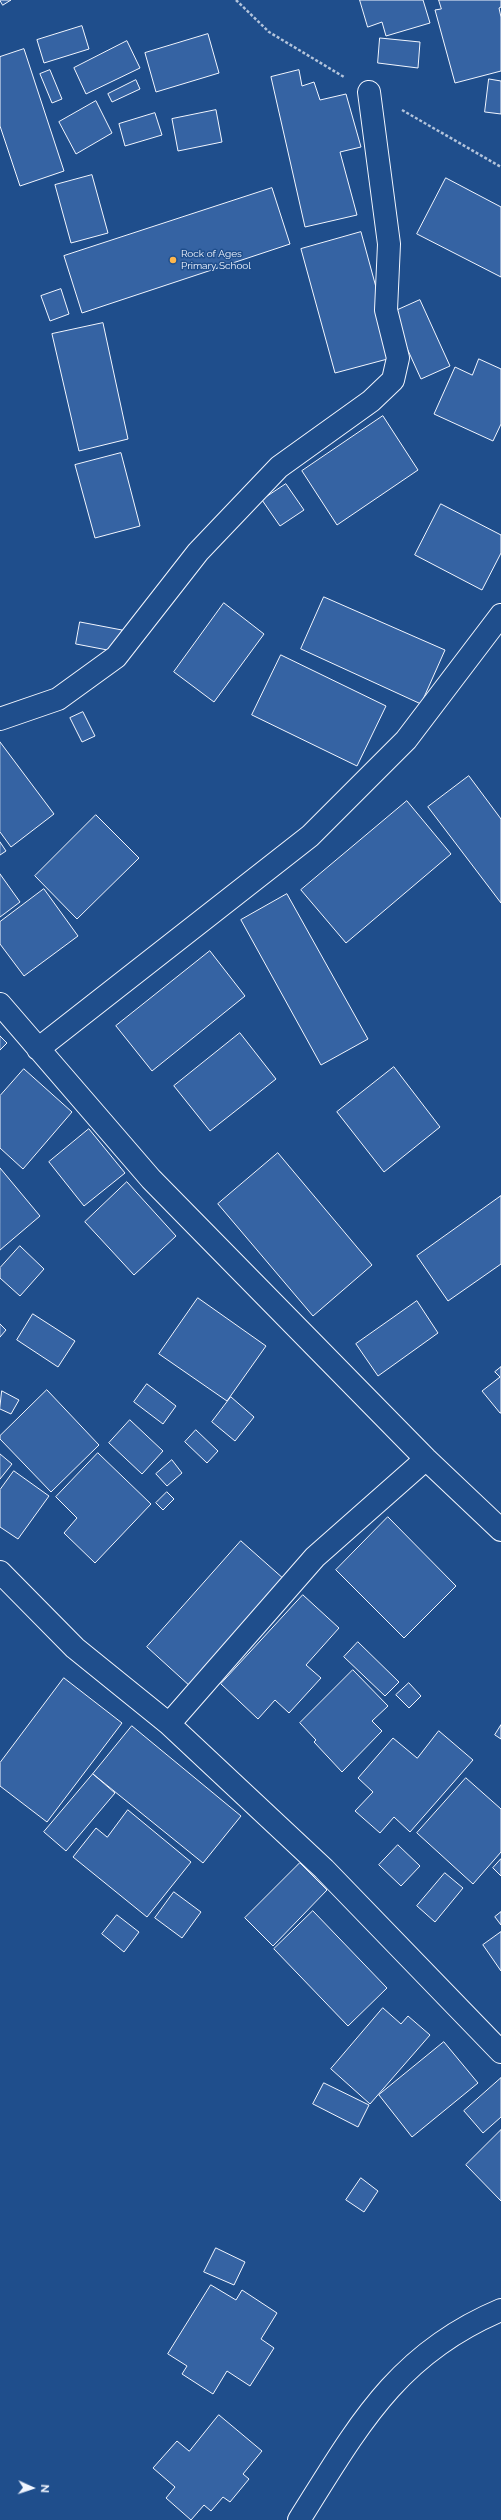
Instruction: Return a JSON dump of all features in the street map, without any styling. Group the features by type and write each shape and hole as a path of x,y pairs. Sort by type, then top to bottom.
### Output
{"street":[{"path":"0,719 58,698 116,657 198,552 279,467 371,401 393,380 398,358 386,310 389,244 369,92"},
{"path":"38,1049 310,836 406,740 501,615"},
{"path":"0,1004 151,1179 426,1458 501,1530"},
{"path":"169,1724 315,1557 426,1458"},
{"path":"0,1572 75,1648 169,1724 324,1869 501,2052"},
{"path":"299,2520 358,2427 395,2381 430,2350 470,2323 501,2310"}],"building":[{"path":"0,0 11,0 3,5"},
{"path":"360,0 423,0 430,23 386,36 382,22 368,27"},
{"path":"439,0 501,0 501,7 499,8 501,17 501,71 455,83 435,10 441,9"},
{"path":"82,26 89,49 44,63 37,40"},
{"path":"208,34 219,73 156,92 145,53"},
{"path":"380,38 420,42 418,68 378,63"},
{"path":"127,41 140,68 86,94 74,68"},
{"path":"24,49 64,171 20,186 0,126 0,57"},
{"path":"50,70 62,99 52,103 40,74"},
{"path":"299,70 302,86 314,82 320,100 346,94 361,147 340,152 357,215 305,227 271,77"},
{"path":"489,79 501,81 501,114 485,112"},
{"path":"136,80 140,89 112,102 108,94"},
{"path":"96,101 112,133 76,154 59,122"},
{"path":"216,110 222,142 178,151 172,119"},
{"path":"155,113 162,135 125,146 119,124"},
{"path":"92,175 108,233 71,243 55,185"},
{"path":"446,178 501,207 501,277 417,234"},
{"path":"272,188 290,244 82,313 64,256"},
{"path":"361,232 395,357 335,373 301,249"},
{"path":"61,289 69,314 50,321 41,296"},
{"path":"420,300 450,366 421,379 391,313"},
{"path":"103,323 128,439 79,451 52,334"},
{"path":"479,359 501,369 501,424 493,441 434,414 455,367 472,375"},
{"path":"383,416 418,470 337,525 302,471"},
{"path":"121,453 140,526 95,538 75,465"},
{"path":"286,484 304,510 280,526 262,500"},
{"path":"441,504 501,535 501,553 482,590 415,555"},
{"path":"324,597 445,650 421,704 301,649"},
{"path":"224,603 264,634 214,702 174,672"},
{"path":"80,622 122,630 118,652 76,644"},
{"path":"281,655 386,706 357,766 252,715"},
{"path":"83,712 95,736 82,742 70,718"},
{"path":"0,742 54,814 11,847 0,832"},
{"path":"469,776 501,819 501,903 428,807"},
{"path":"407,801 451,854 346,943 301,890"},
{"path":"96,815 139,858 77,919 35,876"},
{"path":"0,842 6,851 0,855"},
{"path":"0,874 20,902 0,917"},
{"path":"44,889 78,936 24,976 0,944 0,922"},
{"path":"287,894 368,1039 321,1065 241,920"},
{"path":"210,951 245,996 152,1071 116,1026"},
{"path":"240,1033 276,1079 210,1131 174,1086"},
{"path":"0,1036 7,1043 0,1050"},
{"path":"394,1067 440,1127 384,1172 337,1112"},
{"path":"24,1069 72,1112 23,1169 0,1148 0,1096"},
{"path":"89,1129 125,1173 84,1206 49,1162"},
{"path":"278,1153 372,1265 313,1316 218,1204"},
{"path":"0,1168 40,1216 0,1250"},
{"path":"127,1182 176,1236 134,1275 85,1222"},
{"path":"501,1196 501,1264 448,1301 417,1256"},
{"path":"20,1246 44,1269 20,1296 0,1278 0,1268"},
{"path":"198,1298 266,1346 227,1401 159,1354"},
{"path":"417,1301 438,1333 378,1376 356,1344"},
{"path":"33,1314 75,1341 58,1367 17,1340"},
{"path":"0,1324 6,1330 0,1337"},
{"path":"501,1367 500,1413 482,1391 500,1377 495,1372"},
{"path":"147,1384 176,1406 163,1424 134,1402"},
{"path":"47,1390 99,1445 51,1492 0,1439 0,1436"},
{"path":"2,1391 19,1400 11,1414 0,1409"},
{"path":"231,1397 254,1417 235,1441 212,1422"},
{"path":"130,1420 163,1451 142,1474 109,1443"},
{"path":"196,1430 218,1451 207,1463 185,1442"},
{"path":"98,1453 151,1504 95,1563 64,1533 77,1518 56,1497"},
{"path":"0,1454 12,1464 0,1479"},
{"path":"172,1460 182,1473 167,1486 156,1474"},
{"path":"14,1471 49,1496 18,1539 0,1527 0,1490"},
{"path":"167,1492 174,1499 163,1510 156,1503"},
{"path":"388,1517 456,1586 404,1638 336,1570"},
{"path":"241,1541 285,1580 191,1687 147,1647"},
{"path":"303,1595 339,1628 306,1665 321,1678 289,1713 275,1700 258,1719 221,1684"},
{"path":"358,1642 399,1682 385,1696 344,1657"},
{"path":"353,1670 388,1706 372,1721 382,1731 342,1772 314,1742 316,1740 300,1723"},
{"path":"64,1678 122,1723 47,1822 0,1786 0,1763"},
{"path":"409,1683 421,1696 409,1708 396,1695"},
{"path":"501,1725 501,1739 495,1735"},
{"path":"132,1726 241,1816 203,1863 93,1774"},
{"path":"439,1731 473,1760 410,1832 394,1817 380,1833 355,1811 373,1792 358,1778 393,1738 417,1758"},
{"path":"93,1774 115,1793 66,1851 44,1832"},
{"path":"466,1778 501,1809 501,1852 473,1884 417,1833"},
{"path":"128,1810 191,1862 147,1917 73,1857 96,1828 107,1837"},
{"path":"398,1845 420,1866 401,1886 379,1865"},
{"path":"501,1859 501,1876 493,1868"},
{"path":"300,1863 327,1890 273,1946 245,1918"},
{"path":"445,1873 463,1888 435,1922 417,1906"},
{"path":"174,1892 201,1912 182,1938 155,1918"},
{"path":"313,1911 387,1988 348,2026 274,1949"},
{"path":"501,1912 501,1925 495,1917"},
{"path":"117,1915 139,1932 124,1952 102,1934"},
{"path":"501,1932 501,1971 483,1945"},
{"path":"383,2008 401,2024 408,2016 430,2035 370,2104 331,2069"},
{"path":"444,2042 478,2083 412,2137 379,2095"},
{"path":"501,2078 501,2117 483,2133 464,2111"},
{"path":"324,2083 369,2105 358,2127 313,2104"},
{"path":"501,2130 501,2201 466,2165"},
{"path":"361,2178 378,2191 364,2212 346,2200"},
{"path":"216,2248 245,2262 234,2285 204,2272"},
{"path":"211,2285 236,2300 242,2290 277,2313 261,2339 274,2348 250,2386 227,2371 213,2394 182,2374 187,2366 168,2354"},
{"path":"219,2415 262,2451 243,2474 249,2479 230,2502 223,2497 211,2511 204,2505 191,2520 166,2498 175,2487 153,2468 177,2441 189,2451"}],"place":[{"name":"Rock of Ages Primary School","path":"173,260"}]}
